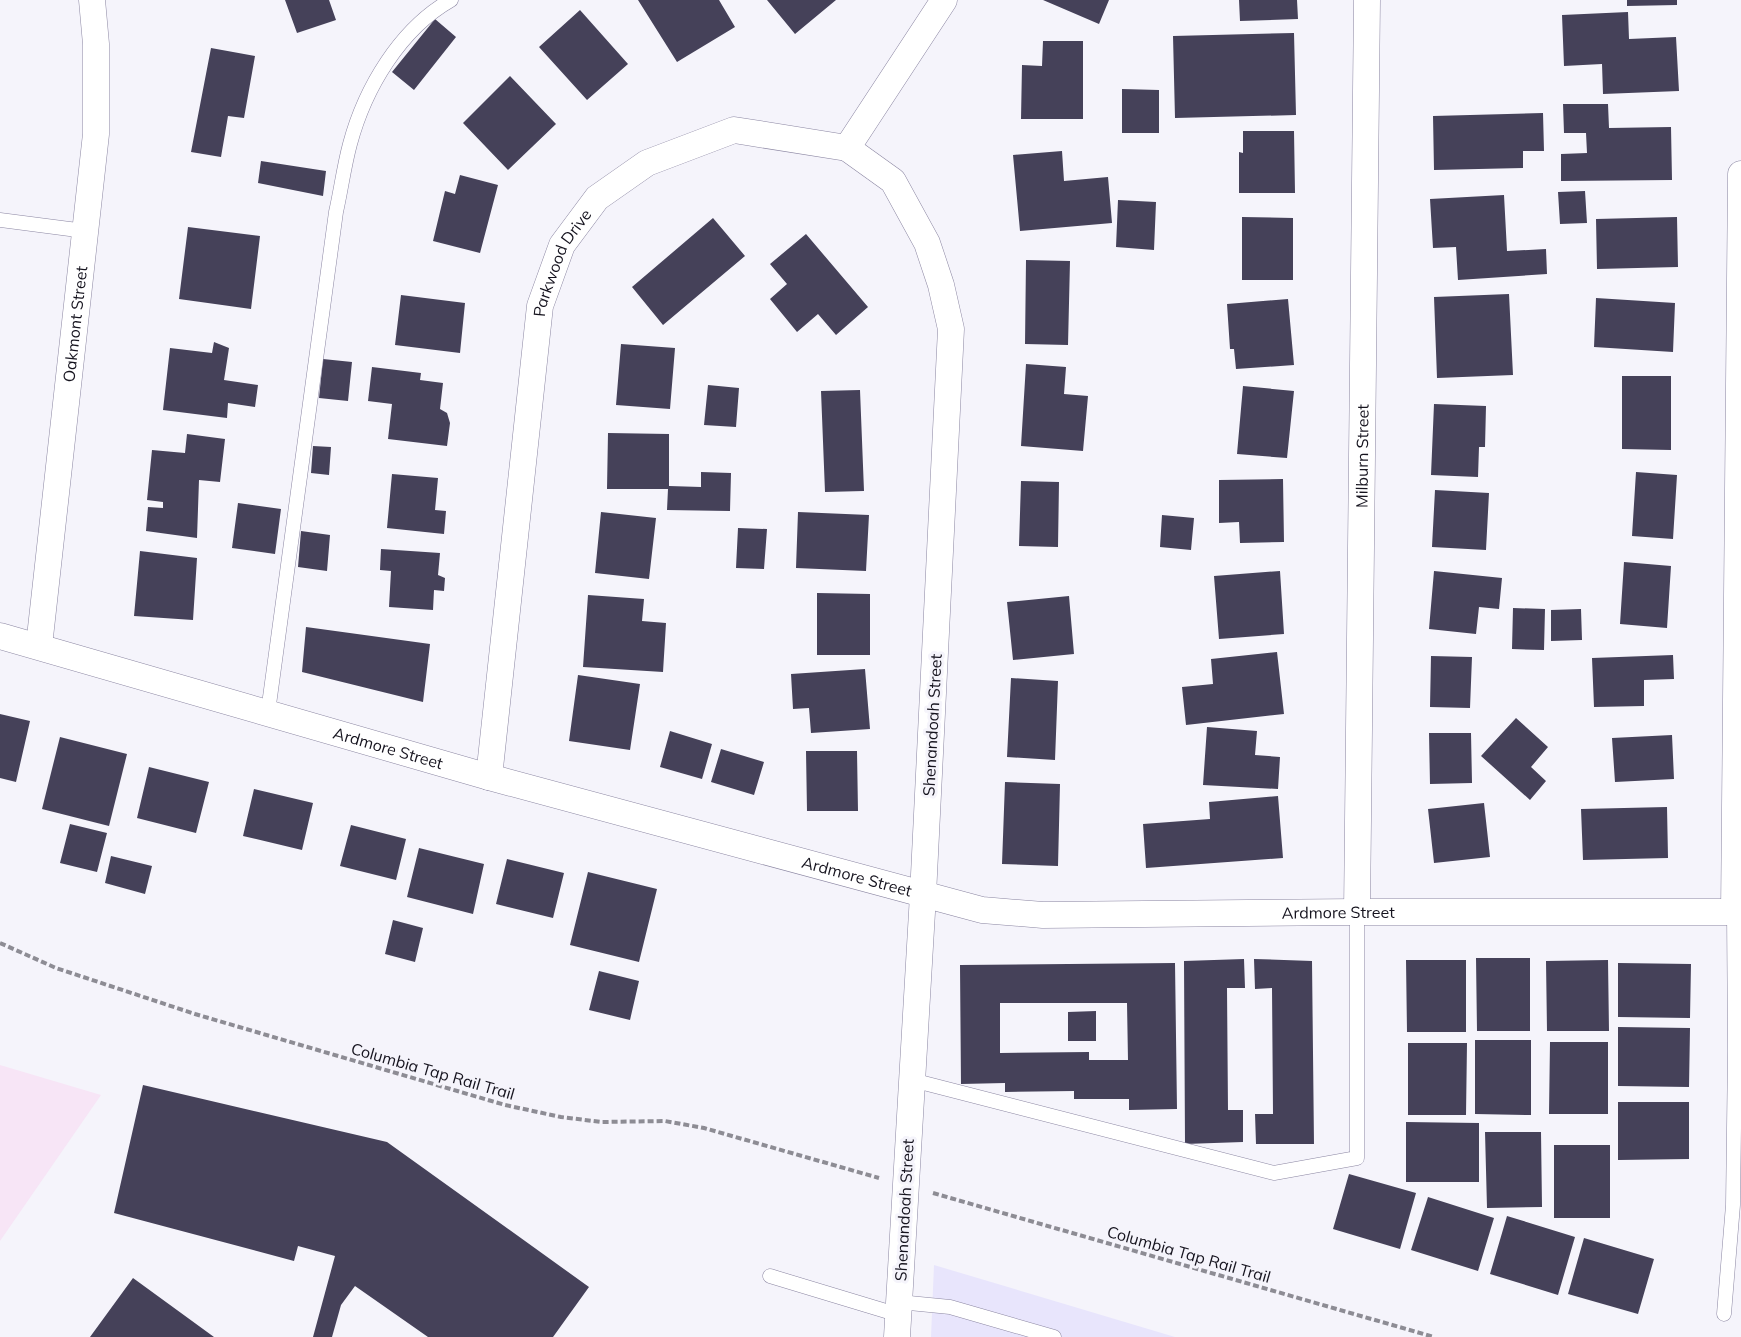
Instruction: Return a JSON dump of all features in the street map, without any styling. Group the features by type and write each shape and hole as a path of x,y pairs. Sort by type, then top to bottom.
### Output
{"street":[{"name":"Oakmont Street","path":"39,646 96,134 96,44 92,0"},
{"path":"847,148 944,0"},
{"name":"Milburn Street","path":"1357,912 1367,0"},
{"name":"Parkwood Drive","path":"489,777 540,306 562,245 597,198 647,163 734,130 847,148"},
{"name":"Shenandoah Street","path":"847,148 893,181 927,243 941,285 951,329 923,895 898,1318"},
{"path":"1737,912 1741,174"},
{"name":"Ardmore Street","path":"0,636 489,777 982,910 1043,915 1737,912"}],"lane":[{"path":"268,712 336,212 350,144 362,108 387,60 432,11 451,0"},
{"path":"0,220 85,231"},
{"path":"912,1080 1274,1173 1358,1158 1357,912"},
{"path":"1724,1314 1733,1205 1737,912"},
{"path":"770,1276 898,1318 950,1307 1052,1337"}],"path":[{"name":"Columbia Tap Rail Trail","path":"0,943 56,968 184,1010 505,1105 561,1117 601,1122 665,1121 704,1128 870,1176"},
{"name":"Columbia Tap Rail Trail","path":"938,1194 1434,1337"}],"shaded area":[{"path":"0,1065 101,1095 0,1241"},
{"path":"934,1265 1175,1337 931,1337"}],"building":[{"path":"285,0 329,0 336,20 297,33"},
{"path":"638,0 719,0 735,27 677,62"},
{"path":"767,0 836,0 795,34"},
{"path":"1043,0 1109,0 1099,24"},
{"path":"1239,0 1297,0 1298,19 1240,21"},
{"path":"1627,0 1677,0 1677,5 1627,6"},
{"path":"580,10 628,64 587,100 539,47"},
{"path":"1628,12 1629,39 1676,37 1679,91 1603,94 1602,64 1564,66 1562,15"},
{"path":"435,19 456,37 414,90 392,72"},
{"path":"1294,33 1296,115 1175,118 1173,36"},
{"path":"1043,41 1083,41 1083,119 1021,119 1022,65 1042,66"},
{"path":"211,48 255,56 244,118 228,116 221,157 191,152"},
{"path":"510,76 556,124 508,170 463,123"},
{"path":"1122,89 1159,90 1159,133 1122,133"},
{"path":"1563,104 1608,104 1609,128 1671,127 1672,180 1561,181 1561,154 1587,153 1586,133 1564,133"},
{"path":"1543,113 1544,151 1523,151 1523,168 1434,170 1433,116"},
{"path":"1243,131 1294,131 1295,193 1239,193 1239,152 1243,153"},
{"path":"1062,151 1064,181 1108,177 1112,223 1020,231 1013,155"},
{"path":"261,161 326,171 323,196 258,183"},
{"path":"460,175 498,185 480,253 433,241 445,191 455,194"},
{"path":"1585,191 1587,223 1560,224 1558,192"},
{"path":"1504,195 1507,251 1546,249 1547,274 1458,280 1456,247 1433,248 1430,199"},
{"path":"1118,200 1156,202 1154,250 1116,247"},
{"path":"1242,217 1293,218 1293,280 1242,280"},
{"path":"1677,217 1678,267 1597,269 1596,219"},
{"path":"713,218 745,256 663,325 632,287"},
{"path":"188,227 260,236 251,309 179,299"},
{"path":"806,234 868,307 836,335 818,314 797,332 770,299 787,284 770,264"},
{"path":"1026,260 1070,261 1068,345 1025,344"},
{"path":"1509,294 1513,375 1437,378 1434,297"},
{"path":"401,295 465,303 460,353 395,345"},
{"path":"1596,298 1675,303 1673,352 1594,347"},
{"path":"1288,299 1294,365 1236,369 1234,349 1230,349 1227,304"},
{"path":"214,342 229,348 224,380 258,385 255,407 228,403 227,418 163,410 170,348 212,353"},
{"path":"621,344 675,348 670,409 616,405"},
{"path":"323,359 352,362 348,401 319,398"},
{"path":"1026,364 1066,367 1064,394 1088,396 1083,451 1021,446"},
{"path":"372,367 421,373 420,380 443,383 440,409 447,413 450,423 447,446 388,439 392,404 368,401"},
{"path":"1622,376 1671,376 1671,450 1622,449"},
{"path":"708,385 739,388 736,427 704,425"},
{"path":"1243,386 1294,391 1287,458 1237,454"},
{"path":"860,390 864,491 825,492 821,391"},
{"path":"1434,404 1486,406 1485,447 1479,447 1478,477 1431,475"},
{"path":"608,433 669,434 669,486 701,487 701,472 731,473 730,511 667,510 668,489 607,489"},
{"path":"187,434 225,439 220,482 199,480 197,538 146,531 148,507 163,508 163,502 147,500 152,450 185,453"},
{"path":"313,446 331,447 329,475 311,473"},
{"path":"1636,472 1677,475 1673,539 1632,536"},
{"path":"392,474 438,478 435,510 446,511 444,534 387,528"},
{"path":"1283,479 1284,542 1240,543 1239,522 1219,523 1219,480"},
{"path":"1021,481 1059,482 1058,547 1019,546"},
{"path":"1435,490 1489,493 1486,550 1432,547"},
{"path":"238,503 281,509 275,554 232,548"},
{"path":"601,512 656,518 649,579 595,573"},
{"path":"798,512 869,515 866,571 796,568"},
{"path":"1162,515 1194,518 1191,550 1160,547"},
{"path":"738,528 767,529 764,569 736,568"},
{"path":"301,531 330,535 327,571 298,567"},
{"path":"381,549 440,553 438,575 445,578 444,591 434,590 433,610 389,607 391,571 380,570"},
{"path":"140,551 197,558 193,620 134,616"},
{"path":"1624,562 1671,566 1667,628 1620,624"},
{"path":"1280,571 1284,634 1219,639 1214,576"},
{"path":"1434,571 1502,578 1499,609 1479,607 1476,634 1429,629"},
{"path":"817,593 870,594 870,655 817,655"},
{"path":"588,595 644,599 642,621 666,623 663,672 583,667"},
{"path":"1069,596 1074,654 1013,660 1007,602"},
{"path":"1513,608 1545,609 1544,650 1512,649"},
{"path":"1581,609 1582,640 1551,641 1551,610"},
{"path":"306,627 430,644 423,702 302,672"},
{"path":"1277,652 1284,714 1186,725 1182,687 1213,684 1211,659"},
{"path":"1673,655 1674,679 1644,680 1644,706 1594,707 1592,658"},
{"path":"1431,656 1472,657 1470,708 1430,707"},
{"path":"865,669 870,729 811,733 809,708 793,709 791,674"},
{"path":"578,675 640,684 630,750 569,741"},
{"path":"1011,678 1058,681 1055,760 1007,757"},
{"path":"0,714 30,721 16,782 0,778"},
{"path":"1516,718 1548,747 1531,767 1546,781 1530,800 1481,756"},
{"path":"1207,727 1257,731 1255,755 1280,757 1278,789 1203,785"},
{"path":"670,731 712,744 702,779 660,767"},
{"path":"1429,733 1471,733 1472,783 1430,784"},
{"path":"1672,735 1674,779 1615,782 1612,738"},
{"path":"60,737 127,754 109,826 42,809"},
{"path":"721,749 764,762 754,795 711,782"},
{"path":"806,751 857,751 858,811 807,811"},
{"path":"149,767 209,782 196,833 137,818"},
{"path":"1005,782 1060,784 1058,866 1002,864"},
{"path":"254,789 313,803 302,850 243,836"},
{"path":"1278,796 1283,858 1146,868 1143,824 1210,819 1209,802"},
{"path":"1484,803 1490,857 1434,863 1428,809"},
{"path":"1667,807 1668,858 1583,860 1581,809"},
{"path":"70,824 107,833 97,872 60,863"},
{"path":"351,825 406,839 396,880 340,866"},
{"path":"419,848 484,864 473,914 407,897"},
{"path":"111,856 152,866 145,894 105,883"},
{"path":"507,859 564,873 553,918 496,904"},
{"path":"588,872 657,889 639,962 570,945"},
{"path":"393,920 423,928 415,962 385,954"},
{"path":"1476,958 1530,958 1530,1031 1477,1031"},
{"path":"1244,959 1245,988 1227,988 1228,1110 1243,1110 1243,1142 1185,1144 1184,961"},
{"path":"1254,959 1312,961 1314,1144 1256,1144 1255,1114 1273,1114 1272,988 1255,989"},
{"path":"1406,960 1466,960 1466,1032 1407,1032"},
{"path":"1608,960 1609,1031 1547,1031 1546,961"},
{"path":"1175,963 1177,1109 1129,1110 1129,1099 1074,1099 1074,1091 1005,1092 1005,1083 961,1084 960,965","holes":["1000,1003 1127,1003 1128,1060 1089,1060 1089,1052 1000,1053"]},
{"path":"1618,963 1691,964 1690,1018 1618,1017"},
{"path":"599,971 639,981 630,1020 589,1010"},
{"path":"1096,1011 1096,1041 1068,1041 1068,1012"},
{"path":"1618,1027 1690,1028 1689,1087 1618,1086"},
{"path":"1475,1040 1531,1040 1531,1115 1475,1114"},
{"path":"1550,1042 1608,1042 1608,1114 1549,1114"},
{"path":"1408,1043 1467,1043 1466,1115 1408,1115"},
{"path":"143,1085 387,1142 589,1287 553,1337 428,1337 355,1286 341,1305 332,1337 313,1337 335,1256 298,1246 294,1261 114,1213"},
{"path":"1618,1102 1689,1102 1689,1159 1618,1160"},
{"path":"1406,1122 1479,1123 1479,1182 1406,1182"},
{"path":"1485,1132 1541,1132 1542,1207 1487,1208"},
{"path":"1554,1145 1610,1145 1610,1218 1554,1218"},
{"path":"1349,1174 1416,1193 1400,1249 1333,1229"},
{"path":"1428,1197 1494,1218 1478,1271 1411,1250"},
{"path":"1507,1216 1575,1237 1558,1295 1490,1274"},
{"path":"1584,1238 1654,1259 1638,1314 1568,1294"},
{"path":"133,1278 214,1337 90,1337"}]}
